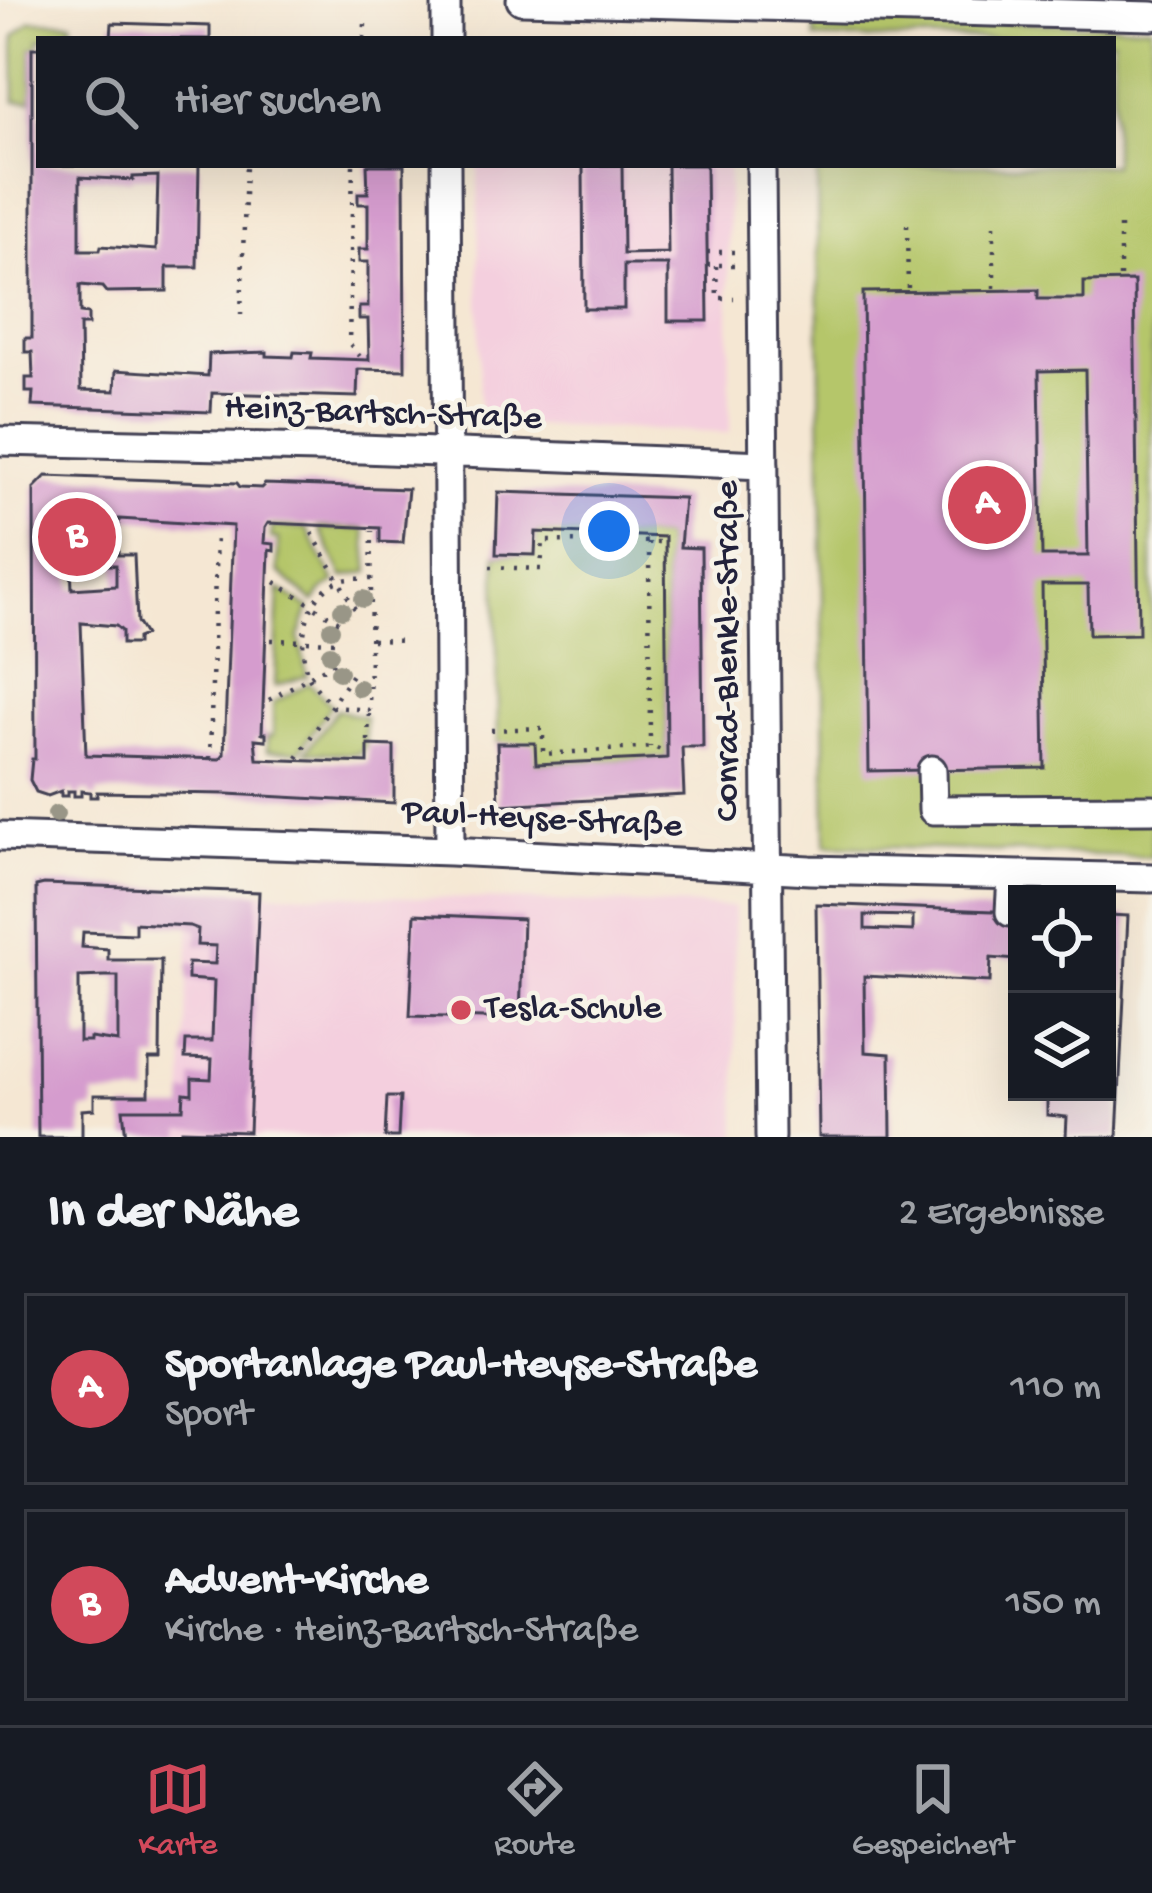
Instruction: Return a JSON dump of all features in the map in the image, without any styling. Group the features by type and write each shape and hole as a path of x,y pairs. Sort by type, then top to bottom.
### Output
{"street":[{"path":"446,0 446,36"},
{"path":"521,0 759,13 1152,16"},
{"path":"446,168 449,851"},
{"name":"Conrad-Blenkle-Straße","path":"760,168 770,1137"},
{"name":"Heinz-Bartsch-Straße","path":"0,441 764,465"},
{"path":"932,770 933,810 1152,809"},
{"name":"Paul-Heyse-Straße","path":"0,836 449,851 766,868 1152,878"},
{"path":"1011,885 1012,874"}],"path":[{"path":"364,36 365,24"},
{"path":"241,315 246,168"},
{"path":"352,168 349,343 362,359"},
{"path":"907,225 908,292"},
{"path":"994,225 994,290"},
{"path":"1120,226 1120,282"},
{"path":"707,252 734,252"},
{"path":"734,265 712,265 716,298 734,298"},
{"path":"368,741 373,531"},
{"path":"210,759 216,533"},
{"path":"312,533 356,611"},
{"path":"490,567 541,569 543,541 665,542"},
{"path":"649,542 650,747"},
{"path":"370,710 333,706 310,677 301,641 314,606 340,580 372,579"},
{"path":"275,583 342,624"},
{"path":"271,640 337,642"},
{"path":"372,640 408,641"},
{"path":"269,700 340,659"},
{"path":"297,758 353,674"},
{"path":"491,730 543,728 543,754 650,747 667,753"}],"shaded area":[{"path":"478,168 728,168 730,433 480,423"},
{"name":"Tesla-Schule","path":"191,890 734,907 737,1137 182,1137"}],"green space":[{"path":"815,18 1152,26 1152,857 826,845 817,168 1116,168 1116,36 815,36"},
{"path":"31,21 72,22 72,36 36,36 32,101 15,101 14,36"},
{"path":"272,527 306,528 335,582 314,602 278,572 278,539 271,538"},
{"path":"319,528 365,529 369,572 343,577"},
{"path":"536,532 665,537 667,758 536,764 498,743 496,554 534,555"},
{"path":"279,589 309,608 299,637 307,676 275,686"},
{"path":"309,683 331,705 299,751 267,751 267,737 273,736 273,703"},
{"path":"337,710 365,717 365,746 358,754 305,752"}],"building":[{"path":"112,23 210,26 210,36 111,36"},
{"path":"32,48 36,48 36,168 199,168 197,267 167,267 167,291 106,292 102,287 80,285 80,313 88,314 88,325 80,325 81,390 115,391 116,370 208,376 209,354 267,352 267,356 293,357 294,352 312,353 311,358 369,360 368,319 359,319 359,307 368,307 368,262 359,262 359,249 368,249 368,204 358,204 358,193 368,193 367,168 404,168 405,370 358,369 357,397 212,393 211,412 32,406 33,392 26,392 26,378 33,378 32,352 25,352 25,338 32,338","holes":["158,176 156,250 101,246 100,250 80,250 80,177 133,180"]},
{"path":"583,168 622,168 623,254 668,253 667,168 706,168 708,321 668,321 668,265 624,265 624,309 584,309"},
{"path":"1134,281 1139,634 1089,635 1088,585 1042,585 1045,768 869,771 863,292 1038,290 1038,299 1084,299 1084,282","holes":["1085,370 1088,556 1042,556 1039,371"]},
{"path":"46,476 237,483 261,488 265,484 408,489 403,543 380,542 380,528 268,523 264,543 274,544 274,551 269,550 262,733 266,740 255,739 257,759 368,763 368,745 394,746 394,803 228,794 97,792 97,797 90,797 90,792 81,791 81,796 74,796 74,791 68,791 68,796 61,796 61,791 48,796 36,792 30,780 35,759 34,488","holes":["119,519 233,526 224,754 220,759 86,755 81,623 116,626 122,631 122,644 137,644 137,638 145,635 137,622 134,555 118,555","71,565 116,565 116,586 72,589"]},
{"path":"498,492 684,498 680,547 701,548 703,747 682,747 684,795 499,805 497,743 535,743 536,764 667,758 667,753 665,537 536,532 535,555 496,554"},
{"path":"36,886 259,892 249,1132 182,1130 182,1137 126,1137 123,1109 183,1109 184,1093 192,1094 192,1078 211,1079 212,1059 185,1058 186,1041 212,1041 214,981 188,979 188,963 215,964 216,946 197,945 198,929 190,926 135,923 135,934 83,932 82,947 108,949 108,960 161,960 160,1059 149,1059 149,1095 94,1095 94,1109 82,1110 82,1137 38,1137","holes":["118,976 118,1042 79,1041 79,977"]},
{"path":"816,904 1008,912 1008,959 991,958 990,982 864,976 865,1052 890,1054 891,1137 819,1137","holes":["865,915 913,916 913,931 865,929"]},
{"path":"415,914 523,919 520,1019 410,1016"},
{"path":"1116,915 1128,916 1117,1137 1066,1137 1067,1117 1047,1115 1047,1101 1116,1101"},
{"path":"387,1097 400,1097 398,1137 385,1137"}],"place":[{"name":"Sportanlage Paul-Heyse-Straße","path":"987,505"},
{"name":"Advent-Kirche","path":"77,537"},
{"name":"Tesla-Schule","path":"461,1010"}]}
